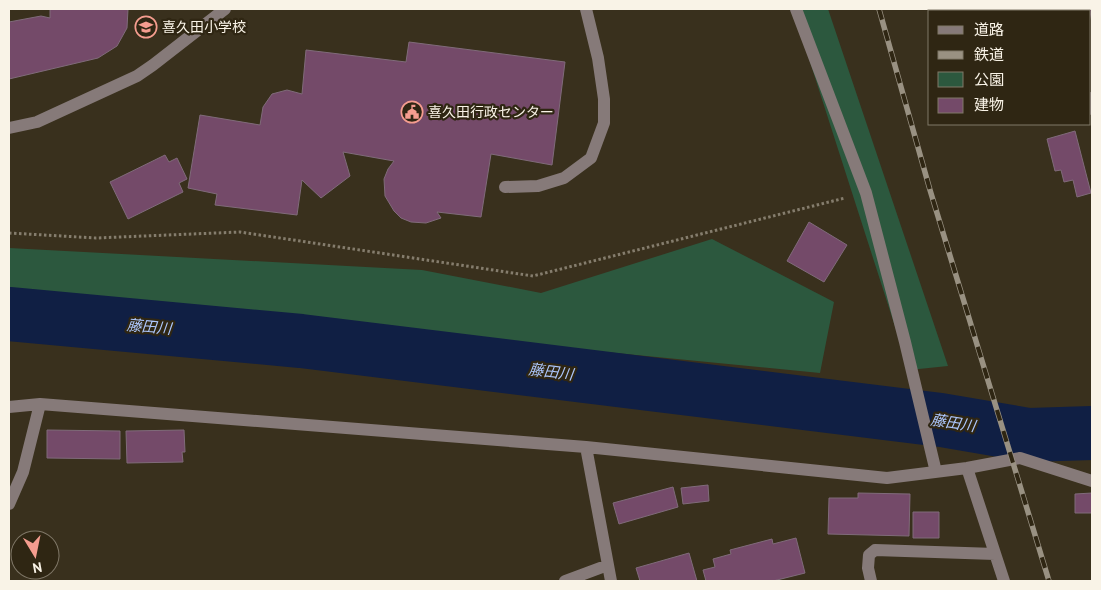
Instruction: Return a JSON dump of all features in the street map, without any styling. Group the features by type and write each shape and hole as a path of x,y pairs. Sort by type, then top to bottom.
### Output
{"street":[{"path":"9,128 37,122 137,76 154,65 225,9"},
{"path":"505,187 538,186 564,178 591,158 604,123 604,99 598,58 586,9"},
{"path":"796,9 866,193 905,342 936,472"},
{"path":"9,504 23,472 40,404"},
{"path":"9,407 40,404 586,447 887,478 967,468 1020,458 1092,481"},
{"path":"586,447 611,581"},
{"path":"967,468 1004,581"},
{"path":"871,581 868,568 870,555 875,550 995,554"},
{"path":"565,581 608,566"}],"path":[{"path":"9,233 96,238 240,232 533,276 866,193"}],"green space":[{"path":"793,9 828,9 948,366 909,370"},
{"path":"712,239 834,302 820,373 9,294 9,248 422,270 541,293"}],"building":[{"path":"50,9 128,9 127,28 117,46 98,58 9,79 9,22 41,16 50,18"},
{"path":"1044,9 1044,10 1016,10"},
{"path":"409,42 565,62 552,165 491,154 481,217 437,212 441,218 426,223 411,222 401,218 394,211 385,196 384,179 394,161 343,152 350,176 321,198 302,180 297,215 215,205 217,194 188,188 200,115 260,125 263,107 272,94 287,90 302,94 306,50 406,62"},
{"path":"1075,131 1091,193 1077,197 1073,180 1064,182 1061,170 1055,171 1047,139"},
{"path":"165,155 169,162 177,158 187,179 179,183 183,192 128,219 110,182"},
{"path":"809,222 847,245 824,282 787,261"},
{"path":"47,430 120,431 120,459 47,458"},
{"path":"184,430 185,452 182,452 183,462 127,463 126,431"},
{"path":"708,485 709,501 683,504 681,488"},
{"path":"673,487 678,507 619,524 613,503"},
{"path":"858,493 910,494 909,536 828,534 829,498 858,498"},
{"path":"1092,493 1092,513 1075,513 1075,494"},
{"path":"913,512 939,512 939,538 913,538"},
{"path":"796,538 805,573 773,581 706,581 703,570 715,567 713,559 731,554 730,550 772,539 773,544"},
{"path":"689,553 697,581 640,581 636,568"}],"waterway":[{"name":"藤田川","path":"9,314 301,341 941,420 1029,435 1092,433"}],"railway":[{"path":"879,9 930,190 1049,581"}],"place":[{"name":"喜久田小学校","path":"146,27"},
{"name":"喜久田行政センター","path":"412,112"}]}
